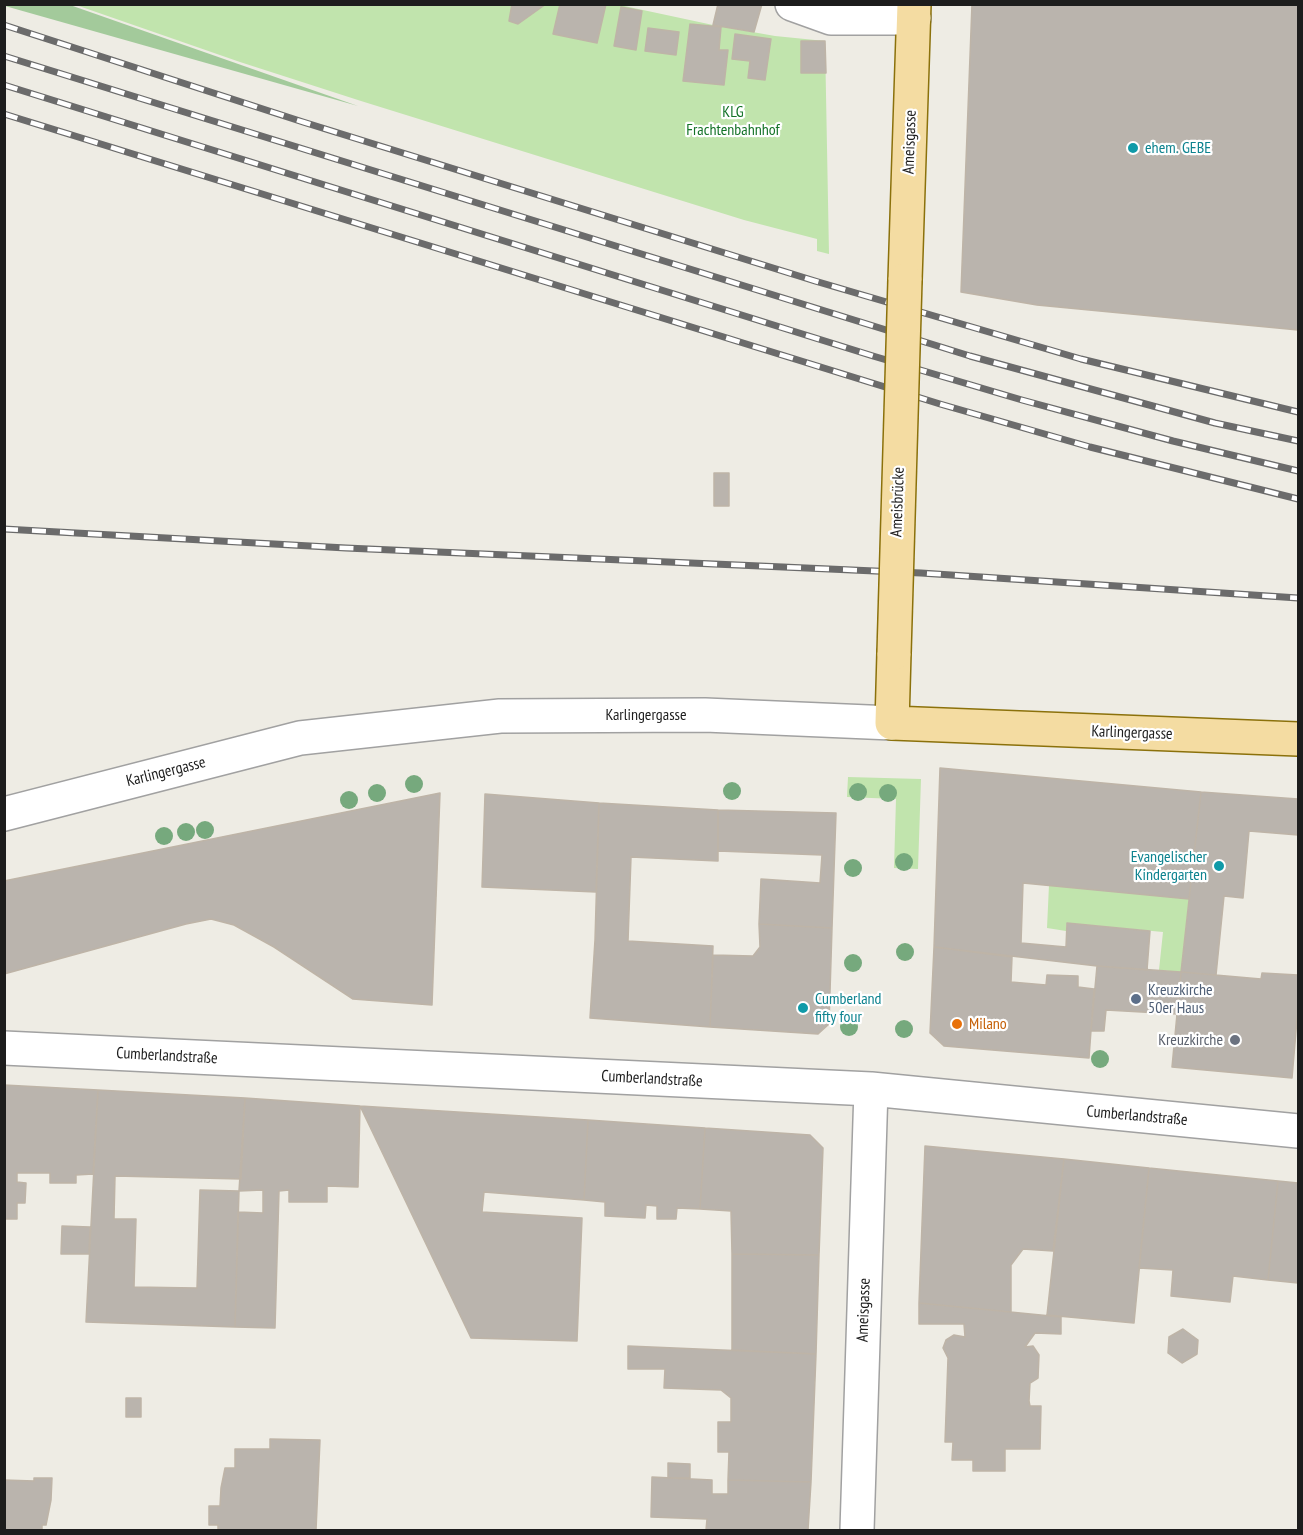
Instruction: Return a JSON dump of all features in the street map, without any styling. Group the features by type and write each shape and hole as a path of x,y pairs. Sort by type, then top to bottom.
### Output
{"main road":[{"name":"Ameisgasse","path":"905,280 914,11"},
{"name":"Ameisbrücke","path":"892,723 905,280"},
{"name":"Karlingergasse","path":"892,723 1299,739"}],"street":[{"path":"792,4 831,18 914,11"},
{"name":"Karlingergasse","path":"4,814 300,738 500,716 705,715 892,723"},
{"name":"Cumberlandstraße","path":"4,1048 871,1089 1299,1131"},
{"name":"Ameisgasse","path":"857,1530 871,1089"}],"green space":[{"name":"KLG Frachtenbahnhof","path":"615,4 775,36 825,41 829,254 817,251 817,239 744,220 361,101 76,5"},
{"path":"70,5 358,106 5,6"},
{"path":"848,777 921,779 918,869 894,868 896,799 847,797"},
{"path":"1049,885 1189,899 1181,972 1159,970 1163,932 1067,923 1066,931 1047,928"}],"building":[{"path":"512,4 546,4 518,24 509,21"},
{"path":"560,4 606,4 597,43 553,34"},
{"path":"718,4 762,4 754,32 713,25"},
{"name":"ehem. GEBE","path":"972,4 1298,4 1298,330 1037,305 961,292"},
{"path":"621,7 642,11 636,50 614,46"},
{"path":"690,24 721,27 719,50 728,50 724,85 683,81"},
{"path":"648,28 679,32 676,55 645,51"},
{"path":"735,34 771,39 765,80 748,78 750,61 732,59"},
{"path":"801,41 825,41 826,73 801,73"},
{"path":"714,473 729,473 729,506 714,506"},
{"path":"940,768 1201,792 1189,899 1023,883 1021,943 1066,947 1067,923 1150,931 1147,970 934,947"},
{"name":"Evangelischer Kindergarten","path":"1201,792 1298,799 1298,835 1249,831 1243,898 1224,896 1216,975 1181,972"},
{"path":"440,793 432,1005 353,999 274,947 234,925 211,919 4,974 4,881"},
{"path":"485,794 599,803 596,892 482,887"},
{"path":"599,803 718,810 718,861 631,857 628,941 713,946 710,1027 590,1018"},
{"path":"718,810 836,813 832,928 759,924 761,879 820,883 822,855 718,851"},
{"path":"759,924 832,928 829,1024 818,1034 710,1027 713,955 753,956 760,947"},
{"path":"934,947 1012,957 1011,982 1046,985 1047,975 1078,976 1078,987 1094,989 1089,1058 944,1046 930,1033"},
{"name":"Kreuzkirche 50er Haus","path":"1097,966 1181,972 1177,1014 1106,1010 1104,1031 1091,1031"},
{"name":"Kreuzkirche","path":"1181,972 1261,979 1262,973 1298,975 1298,1008 1292,1078 1172,1067"},
{"path":"4,1085 98,1090 93,1174 76,1175 76,1183 50,1183 50,1173 17,1173 17,1182 26,1183 25,1203 17,1203 17,1219 4,1219"},
{"path":"98,1090 245,1098 241,1179 115,1176 114,1219 136,1219 134,1287 197,1288 200,1190 239,1191 235,1327 86,1322"},
{"path":"245,1098 360,1106 358,1187 327,1186 327,1202 289,1202 289,1190 279,1191 275,1328 235,1327 238,1212 263,1213 263,1190 239,1191"},
{"path":"360,1106 588,1120 584,1200 484,1192 482,1212 582,1218 577,1341 471,1338"},
{"path":"588,1120 705,1128 700,1209 677,1208 676,1219 657,1219 657,1206 646,1205 645,1218 605,1216 605,1202 584,1200"},
{"path":"705,1128 810,1135 823,1148 819,1255 732,1254 731,1211 700,1209"},
{"path":"925,1146 1064,1159 1053,1251 1023,1249 1011,1265 1011,1312 919,1303"},
{"path":"1064,1159 1149,1168 1134,1323 1047,1315"},
{"path":"1149,1168 1278,1181 1268,1280 1233,1276 1230,1302 1171,1296 1173,1270 1139,1268"},
{"path":"1278,1181 1298,1183 1298,1283 1268,1280"},
{"path":"62,1226 90,1227 89,1254 61,1254"},
{"path":"732,1254 819,1255 816,1354 732,1350"},
{"path":"919,1303 1061,1317 1061,1334 1035,1333 1025,1347 1033,1346 1039,1355 1038,1378 1030,1383 1029,1401 1030,1406 1041,1406 1040,1449 1005,1449 1005,1471 973,1471 973,1460 952,1460 953,1442 945,1442 948,1358 943,1348 946,1340 954,1335 965,1337 964,1324 919,1324"},
{"path":"1183,1329 1198,1340 1197,1354 1182,1363 1168,1353 1169,1337"},
{"path":"628,1346 816,1354 811,1482 728,1480 729,1452 718,1452 718,1422 731,1422 731,1398 721,1390 664,1388 665,1369 628,1369"},
{"path":"126,1398 141,1398 141,1417 126,1417"},
{"path":"270,1439 320,1440 316,1530 218,1530 218,1525 209,1525 209,1506 220,1506 225,1468 235,1468 235,1449 270,1449"},
{"path":"668,1463 690,1464 690,1478 668,1478"},
{"path":"652,1477 712,1480 712,1494 728,1494 728,1480 811,1482 808,1530 706,1530 707,1519 651,1517"},
{"path":"34,1478 52,1478 46,1525 42,1525 42,1530 4,1530 4,1480 34,1481"}],"railway":[{"path":"4,25 303,122 815,281 1081,359 1298,412"},
{"path":"4,56 970,356 1215,423 1298,441"},
{"path":"4,85 873,356 1173,441 1298,471"},
{"path":"4,114 940,404 1090,447 1298,499"},
{"path":"4,529 346,548 921,573 1298,598"}],"place":[{"name":"ehem. GEBE","path":"1133,148"},
{"name":"Evangelischer Kindergarten","path":"1219,866"},
{"name":"Kreuzkirche 50er Haus","path":"1136,999"},
{"name":"Cumberland fifty four","path":"803,1008"},
{"name":"Milano","path":"957,1024"},
{"name":"Kreuzkirche","path":"1235,1040"}]}
